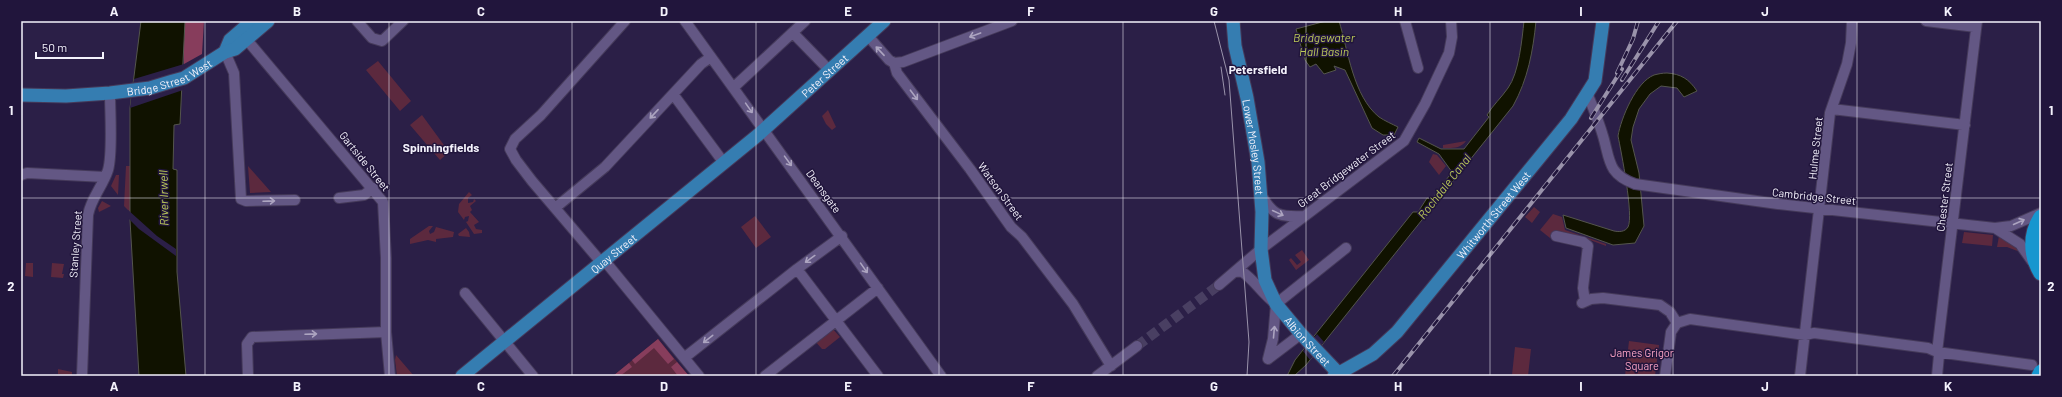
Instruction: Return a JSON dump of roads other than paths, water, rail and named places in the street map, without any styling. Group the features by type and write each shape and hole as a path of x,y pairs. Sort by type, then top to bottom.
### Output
{"highway":[{"path":"2040,272 2033,251 2032,242 2036,225 2041,217"}],"main road":[{"path":"243,35 252,21"},
{"path":"243,35 268,21"},
{"name":"Peter Street","path":"764,130 884,21"},
{"name":"Lower Mosley Street","path":"1225,21 1229,38 1235,46"},
{"name":"Lower Mosley Street","path":"1233,21 1235,46 1257,151 1261,195 1261,249"},
{"name":"Whitworth Street West","path":"1338,375 1374,354 1397,332 1553,142 1588,95 1595,81 1603,21"},
{"name":"Bridge Street West","path":"21,95 66,96 132,91 184,78 224,52 235,49 243,35"},
{"name":"Quay Street","path":"462,376 504,340 764,130"},
{"name":"Albion Street","path":"1261,249 1265,280 1276,304 1338,375"}],"street":[{"path":"357,21 372,38 377,40 386,38 403,21"},
{"path":"625,21 541,115 514,139 510,145 511,152 555,208 699,376"},
{"path":"734,87 805,21"},
{"path":"894,63 906,61 1012,21"},
{"path":"1405,21 1418,68"},
{"name":"Great Bridgewater Street","path":"1219,285 1261,249 1404,141 1427,100 1449,53 1452,37 1451,21"},
{"name":"Hulme Street","path":"1800,376 1832,109 1847,64 1851,43 1852,21"},
{"path":"1926,21 1977,24"},
{"name":"Deansgate","path":"689,22 711,57 842,236 941,376"},
{"name":"Chester Street","path":"1937,376 1939,356 1937,352 1977,24"},
{"path":"793,33 830,71"},
{"name":"Gartside Street","path":"243,35 373,188 384,207 386,332 390,376"},
{"name":"Watson Street","path":"868,36 889,60 894,63 897,73 970,169 1011,227 1022,237 1073,304 1111,366"},
{"path":"224,52 234,73 239,192 243,200 295,200"},
{"path":"555,208 605,167 673,94 711,57"},
{"name":"Stanley Street","path":"82,376 88,215 90,204 106,177 109,166 110,93"},
{"path":"673,94 724,163"},
{"name":"Cambridge Street","path":"1588,95 1603,135 1610,163 1617,175 1643,186 1821,209 1995,228 2011,226 2041,213"},
{"path":"1832,109 1965,125"},
{"path":"21,175 27,173 106,177"},
{"path":"339,198 364,195 373,188"},
{"path":"1261,195 1271,210 1278,215 1287,217 1304,216"},
{"name":"Cambridge Street","path":"1995,228 2020,244 2040,272"},
{"path":"684,358 797,268 842,236"},
{"path":"1556,236 1583,242 1588,246 1583,288 1584,302 1603,298 1660,305 1670,312 1677,323"},
{"path":"1302,334 1268,359 1273,339 1276,304 1346,248"},
{"path":"797,268 834,320 878,376"},
{"name":"Albion Street","path":"1235,272 1241,271 1263,294 1276,304"},
{"path":"765,376 834,320 878,288"},
{"path":"465,293 533,376"},
{"path":"1665,376 1671,332 1677,323 1690,319 1805,335 1814,333 1932,349 1937,352 2037,371"},
{"path":"248,376 247,344 252,337 386,332"},
{"path":"1097,376 1137,346"}],"water":[{"name":"River Irwell","path":"141,21 185,21 180,124 174,125 173,169 177,170 177,272 186,376 139,376 130,220 130,108"},
{"name":"Bridgewater Hall Basin","path":"1326,21 1339,21 1357,85 1370,108 1379,117 1398,127 1394,135 1383,135 1372,128 1345,70 1334,66 1336,70 1324,74 1316,64 1310,67 1305,60 1296,29"},
{"name":"Rochdale Canal","path":"1524,21 1536,21 1535,32 1526,75 1513,106 1306,365 1294,376 1287,376 1295,360 1413,212 1418,212 1427,198 1432,199 1452,172 1439,154 1417,142 1419,138 1441,149 1464,149 1489,117 1487,115 1508,88 1515,74"},
{"path":"1667,73 1684,78 1691,83 1697,91 1684,97 1677,88 1661,86 1650,94 1639,109 1633,127 1631,140 1639,173 1644,226 1635,243 1613,245 1566,228 1563,215 1618,232 1625,230 1628,227 1628,197 1618,136 1622,120 1630,101 1641,85 1654,75"}],"tunnel":[{"path":"1137,346 1219,285"}],"tram line":[{"path":"1214,21 1229,80 1249,342 1247,376"},
{"path":"1221,67 1225,95"}],"railway":[{"path":"1617,73 1633,39 1638,21"},
{"path":"1622,80 1659,21"},
{"path":"1393,376 1677,21"},
{"path":"1591,118 1622,69"}],"district":[{"name":"Petersfield","path":"1258,69"},
{"name":"Spinningfields","path":"441,147"}],"park label":[{"name":"James Grigor Square","path":"1642,358"}]}
